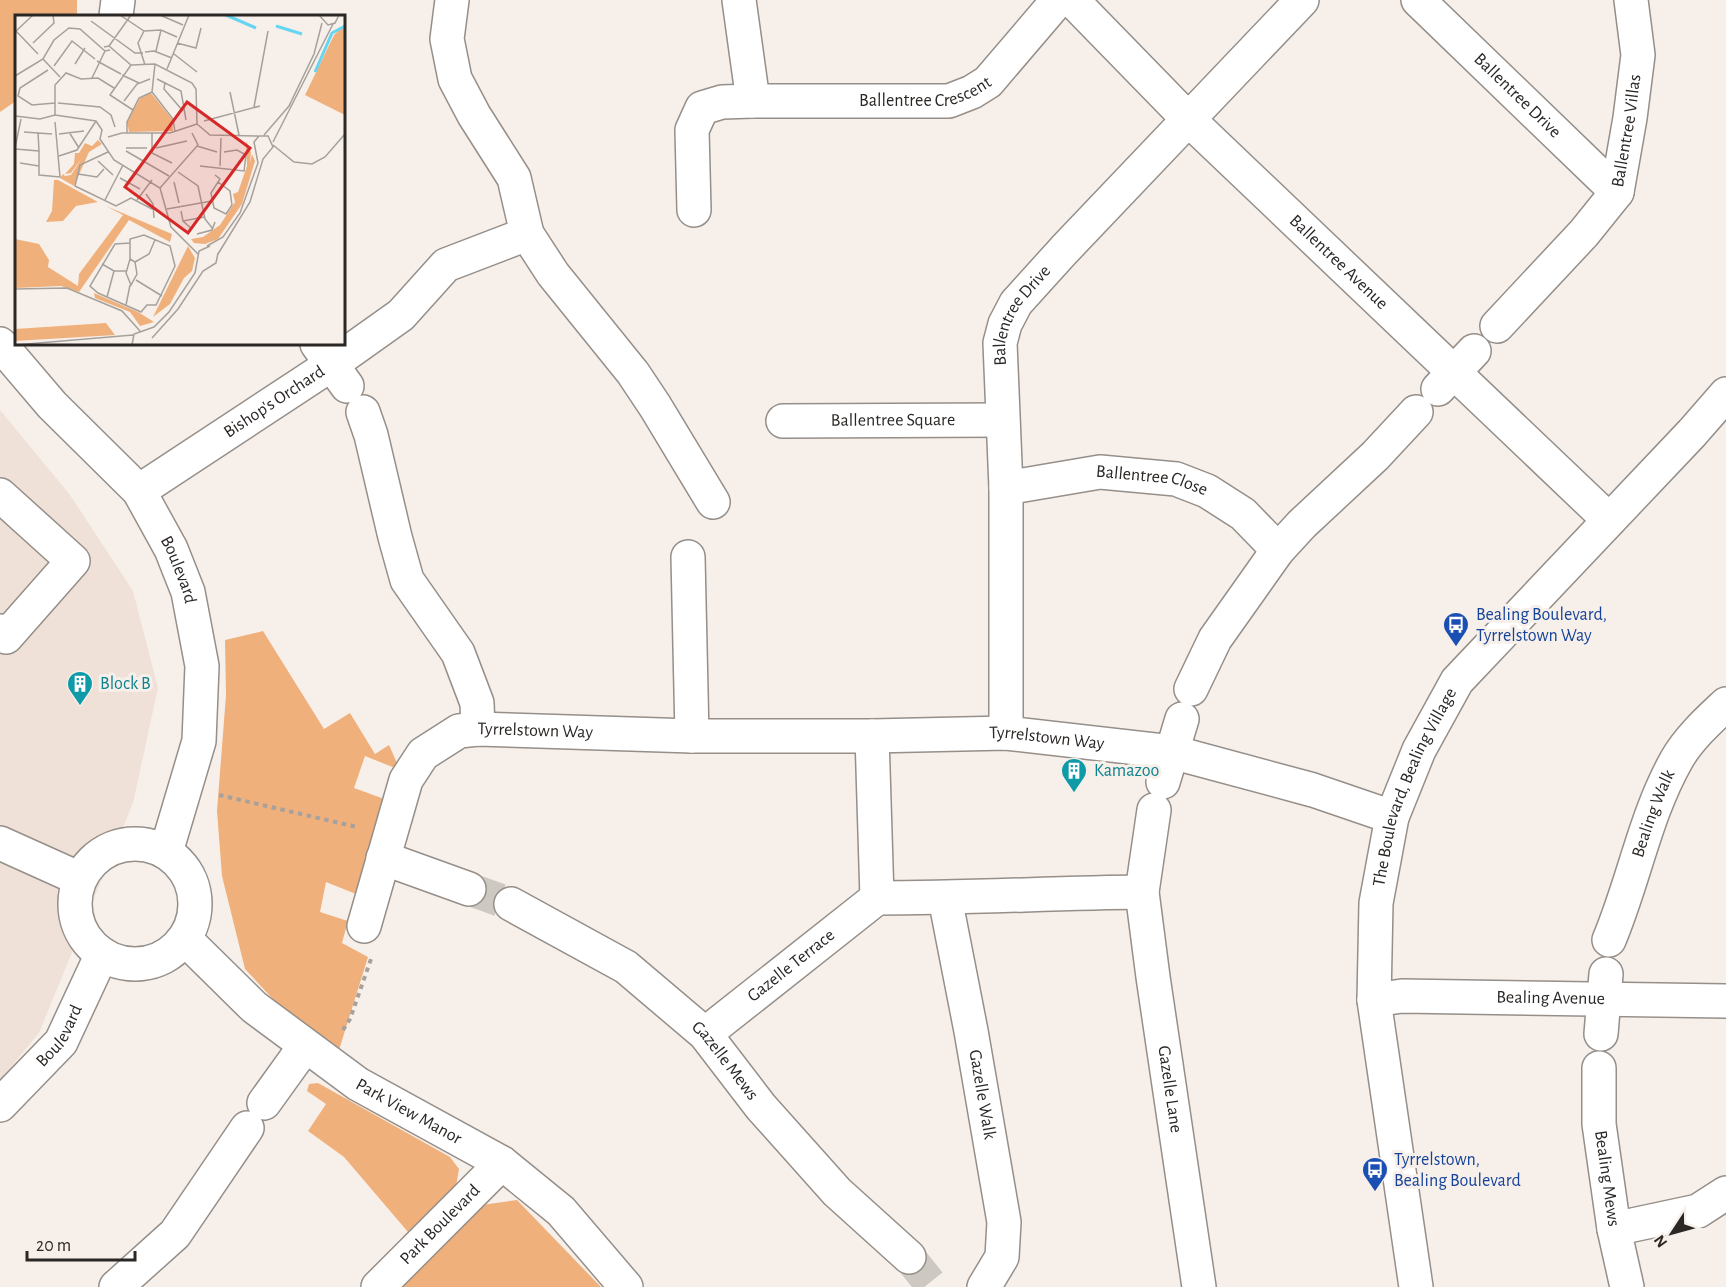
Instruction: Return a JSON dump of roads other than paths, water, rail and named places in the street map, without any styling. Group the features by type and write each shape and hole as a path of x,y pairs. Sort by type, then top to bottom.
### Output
{"street":[{"path":"116,15 118,0"},
{"path":"452,0 447,39 455,79 474,116 514,178 526,234 553,274 633,373 656,406 713,502"},
{"path":"739,0 753,101"},
{"name":"Ballentree Crescent","path":"694,210 692,130 702,108 722,102 753,101 949,101 972,92 987,82 1058,0"},
{"name":"Ballentree Avenue","path":"1072,0 1445,381 1609,520"},
{"name":"Ballentree Drive","path":"1006,733 1006,488 1000,343 1005,324 1016,303 1188,118 1302,0"},
{"name":"Ballentree Drive","path":"1418,0 1617,192"},
{"name":"Ballentree Villas","path":"1497,326 1584,234 1617,192 1638,55 1631,0"},
{"name":"Bishop's Orchard","path":"139,491 340,376 402,315 446,265 526,234"},
{"name":"Boulevard","path":"0,344 52,405 139,491 171,549 188,592 202,666 199,741 166,852"},
{"path":"340,376 371,435 394,537 407,580 458,652 477,703 478,729"},
{"path":"1163,781 1186,704 1215,639 1278,550 1302,524 1376,456 1445,381"},
{"name":"The Boulevard, Bealing Village","path":"1416,1287 1374,1000 1376,903 1392,817 1419,750 1457,681 1726,394"},
{"name":"Ballentree Square","path":"783,421 1002,420"},
{"name":"Ballentree Close","path":"1006,488 1100,472 1176,480 1207,491 1243,514 1278,550"},
{"path":"0,632 6,637 73,561 5,510"},
{"path":"688,557 692,736"},
{"name":"Bealing Walk","path":"1608,940 1617,921 1652,813 1677,758 1706,723 1726,704"},
{"name":"Tyrrelstown Way","path":"364,926 406,780 423,754 459,731 478,729 692,736 1006,733 1163,781 1313,790 1392,817"},
{"path":"872,736 877,898 1142,892"},
{"name":"Gazelle Lane","path":"1163,781 1142,892 1199,1287"},
{"path":"0,843 80,879"},
{"path":"121,845 153,846 166,852 180,863 189,877 195,893 194,917 184,939 169,954 145,964 123,963 102,954 83,934 75,908 80,879 90,864 104,852 121,845"},
{"path":"387,847 469,889"},
{"name":"Gazelle Terrace","path":"705,1034 877,898"},
{"name":"Gazelle Walk","path":"945,898 1004,1222 1002,1257 984,1287"},
{"name":"Gazelle Mews","path":"511,904 626,967 705,1034 761,1107 837,1192 909,1257"},
{"name":"Park View Manor","path":"184,939 254,1007 315,1054 358,1084 502,1163 561,1211 626,1287"},
{"name":"Boulevard","path":"0,1105 61,1042 102,954"},
{"path":"1601,1034 1605,986"},
{"name":"Bealing Avenue","path":"1374,1000 1402,996 1605,986 1726,1001"},
{"path":"116,1287 175,1234 256,1115 315,1054"},
{"name":"Bealing Mews","path":"1599,1068 1599,1124 1614,1229 1627,1287"},
{"name":"Park Boulevard","path":"378,1287 502,1163"},
{"path":"1614,1229 1698,1211 1726,1193"},
{"path":"155,1252 155,1287"}],"tunnel":[{"path":"469,889 511,904"},
{"path":"909,1257 933,1287"}],"place":[{"name":"Bealing Boulevard, Tyrrelstown Way","path":"1456,648"},
{"name":"Block B","path":"80,707"},
{"name":"Kamazoo","path":"1074,794"},
{"name":"Tyrrelstown, Bealing Boulevard","path":"1375,1193"}]}
